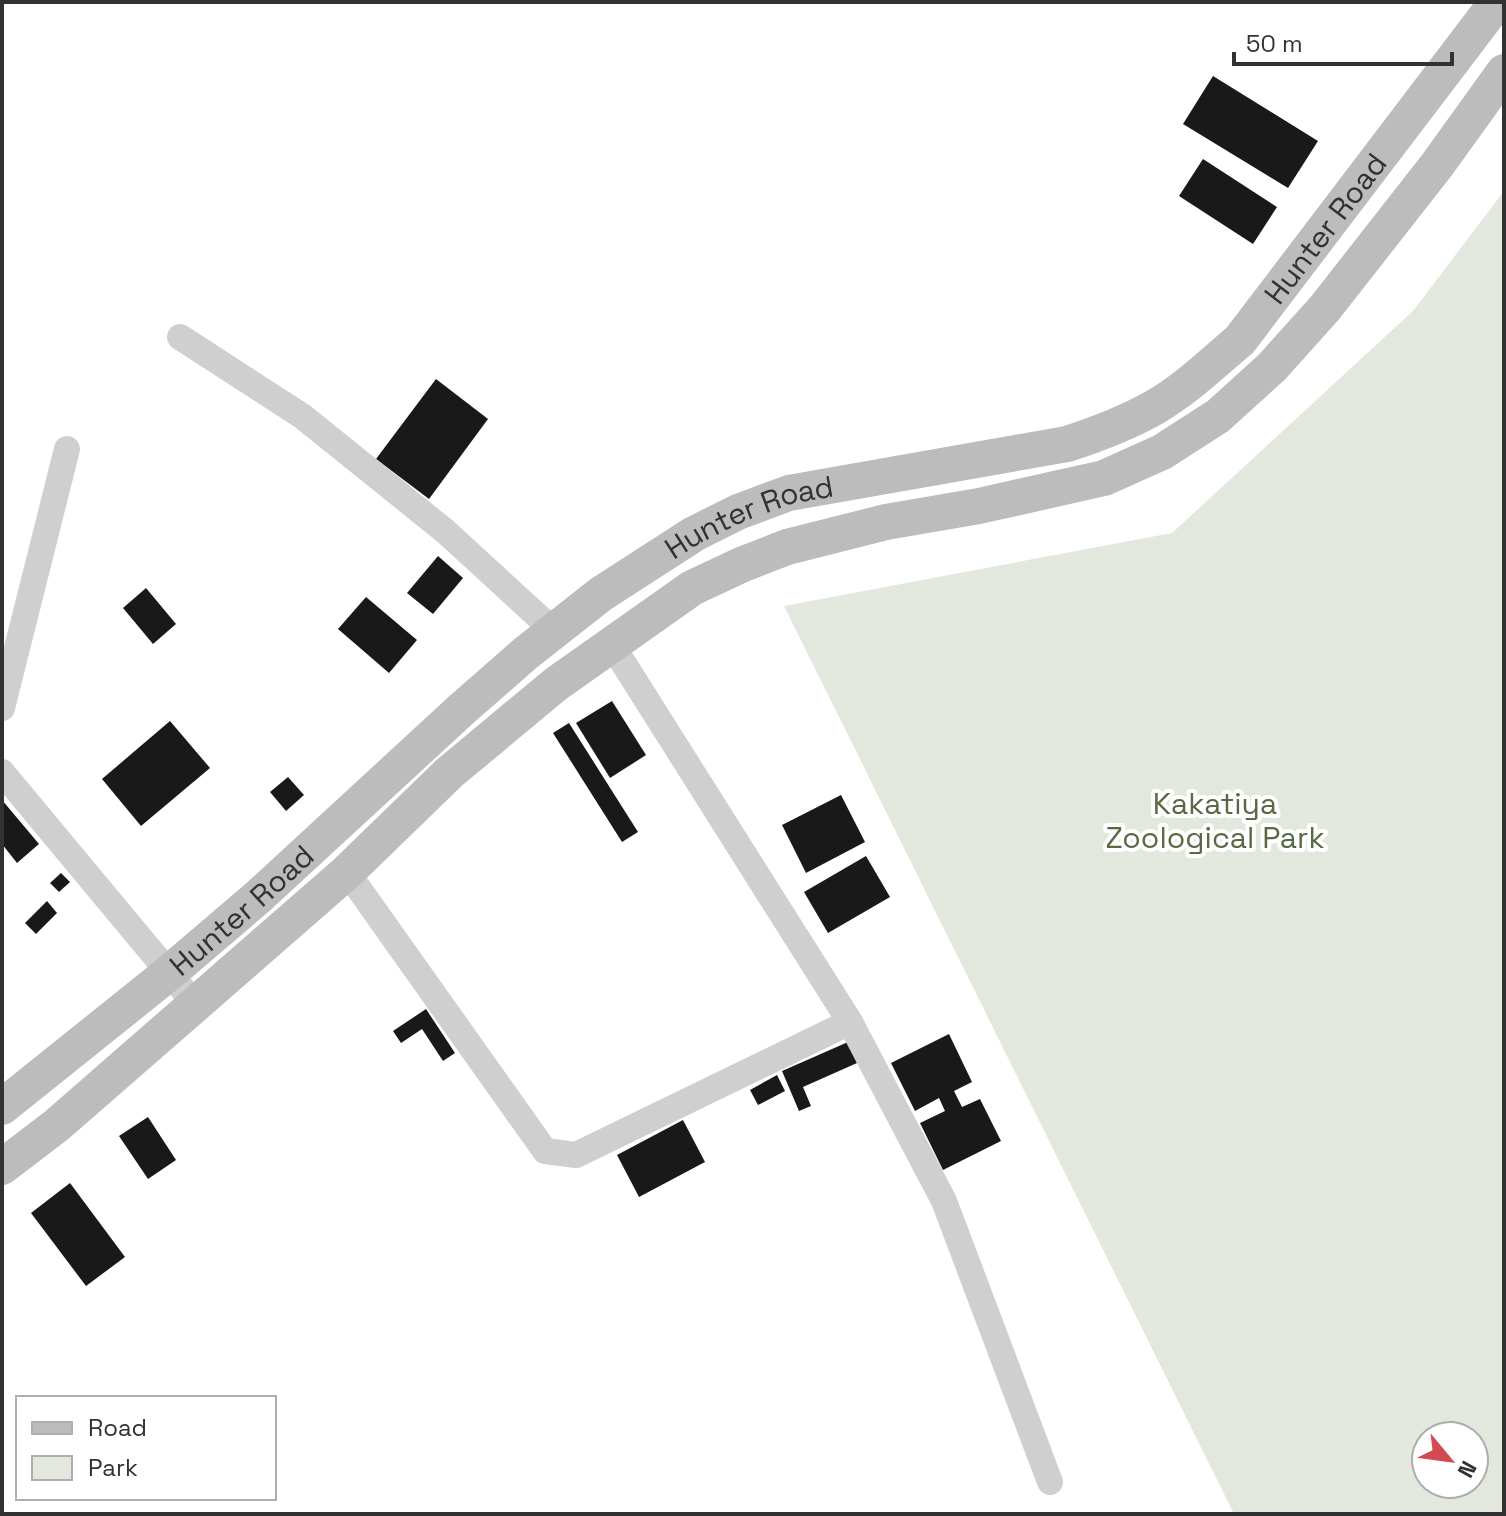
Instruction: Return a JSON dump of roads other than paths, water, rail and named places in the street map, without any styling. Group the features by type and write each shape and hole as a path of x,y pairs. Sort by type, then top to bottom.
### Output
{"main road":[{"name":"Hunter Road","path":"2,1107 258,897 462,709 554,631 601,594 694,534 738,512 789,493 1067,444 1111,430 1157,406 1198,376 1240,340 1497,2"},
{"name":"Hunter Road","path":"2,1167 57,1125 347,872 449,773 556,684 692,588 787,547 886,522 979,506 1104,478 1162,452 1218,416 1272,367 1335,296 1504,72"}],"street":[{"path":"180,337 302,416 445,531 554,631"},
{"path":"2,708 67,449"},
{"path":"612,645 850,1022 944,1201 1050,1482"},
{"path":"2,772 195,1004"},
{"path":"347,872 545,1151 576,1155 850,1022"}],"park label":[{"name":"Kakatiya Zoological Park","path":"1215,820"}]}
